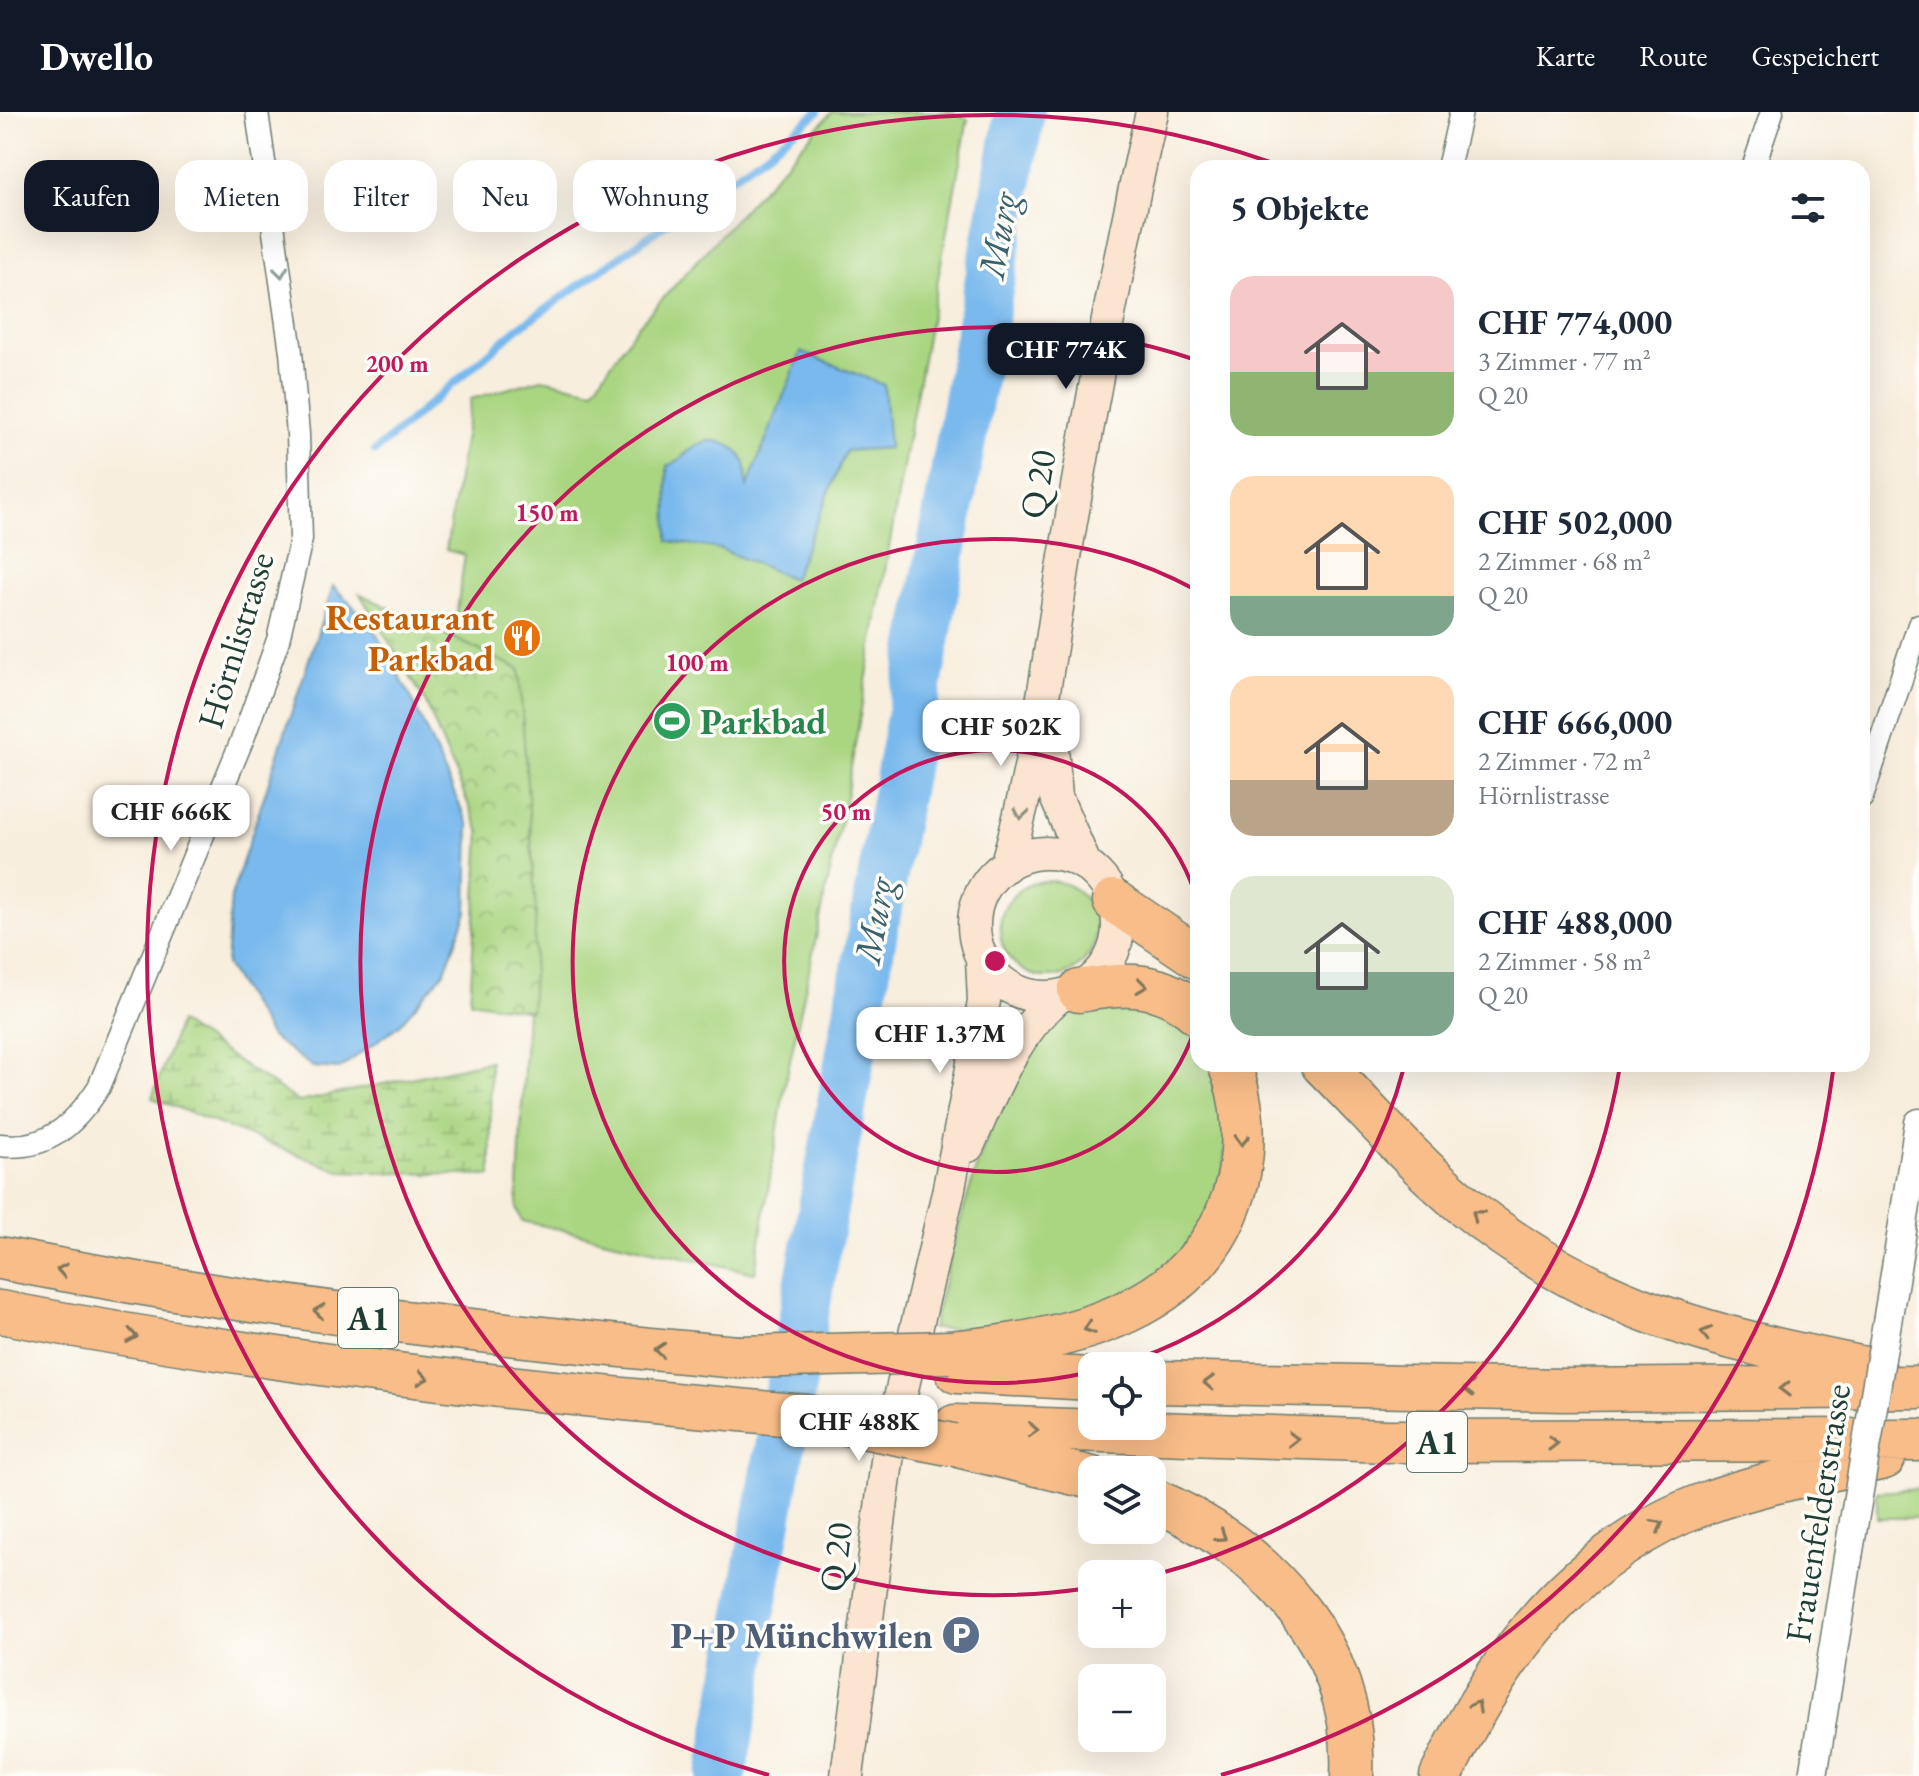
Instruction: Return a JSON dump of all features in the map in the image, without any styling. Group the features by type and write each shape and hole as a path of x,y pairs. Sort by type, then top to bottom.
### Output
{"highway":[{"path":"1114,901 1190,953"},
{"path":"1068,994 1119,984 1144,985 1171,993 1190,1008"},
{"name":"A1","path":"948,1362 1093,1327 1142,1305 1191,1266 1225,1217 1239,1171 1243,1122 1231,1072"},
{"path":"1330,1072 1466,1206 1529,1253 1582,1284 1642,1312 1712,1335 1919,1379"},
{"name":"A1","path":"0,1258 333,1313 551,1339 738,1357 948,1362 1078,1377"},
{"name":"A1","path":"0,1312 331,1366 807,1416 954,1435 1372,1441 1919,1440"},
{"name":"A1","path":"1166,1382 1519,1390 1919,1387"},
{"name":"A1","path":"954,1435 1078,1474"},
{"path":"1441,1776 1474,1710 1515,1647 1541,1614 1604,1558 1650,1529 1715,1500 1919,1450"},
{"path":"1166,1507 1229,1541 1294,1601 1324,1649 1340,1688 1349,1730 1352,1776"}],"main road":[{"name":"Q 20","path":"852,1766 889,1445 948,1193 982,1015 982,959 975,934 977,903 987,884 1006,866 1018,830 1047,683 1055,615 1117,269 1152,112"},
{"name":"Q 20","path":"948,1193 1015,1046 1033,1020 1068,994 1096,979 1113,954 1118,936 1114,901 1099,876 1085,864 1056,797 1047,683"},
{"path":"1006,866 1023,857 1043,853 1074,858 1085,864"},
{"path":"982,959 1000,981 1012,989 1039,997 1068,994"}],"street":[{"name":"Hörnlistrasse","path":"0,1145 33,1144 56,1136 80,1118 99,1087 245,733 278,640 301,539 298,434 291,352 257,112"},
{"path":"1450,160 1461,112"},
{"path":"1756,160 1772,112"},
{"path":"1870,773 1919,625"},
{"name":"Frauenfelderstrasse","path":"1813,1776 1919,1123"}],"green space":[{"name":"Parkbad","path":"832,112 952,112 968,119 906,449 846,797 785,1084 755,1273 522,1221 517,1208 532,912 531,828 452,645 465,555 446,550 471,399 542,379 593,390 636,328 723,232 736,232 736,218"},
{"path":"360,594 519,669 536,911 531,1011 470,1001 480,832 425,701"},
{"path":"1048,881 1067,884 1082,895 1093,910 1096,929 1093,948 1082,963 1067,974 1048,977 1029,974 1014,963 1003,948 1000,929 1003,910 1014,895 1029,884"},
{"path":"1118,1003 1173,1017 1190,1034 1190,1072 1215,1072 1226,1122 1224,1167 1209,1214 1176,1259 1139,1291 1028,1329 932,1329 963,1210 996,1115 1015,1074 1036,1041 1059,1020 1094,1007"},
{"path":"179,1022 299,1102 490,1061 491,1176 340,1171 152,1098"},
{"path":"1919,1489 1919,1518 1877,1518 1877,1492"}],"water":[{"path":"801,352 884,385 889,448 846,451 793,579 720,549 668,541 667,466 697,445 718,442 731,447 742,457 746,466 747,487"},
{"path":"333,586 371,624 412,699 469,826 467,912 444,973 398,1026 339,1069 313,1067 271,1037 226,965 231,897"}],"waterway":[{"path":"375,451 517,329 768,152 818,112"},
{"name":"Murg","path":"721,1776 1020,112"}],"place":[{"name":"Restaurant Parkbad","path":"522,638"},
{"name":"Parkbad","path":"672,721"},
{"name":"P+P Münchwilen","path":"961,1635"}]}
